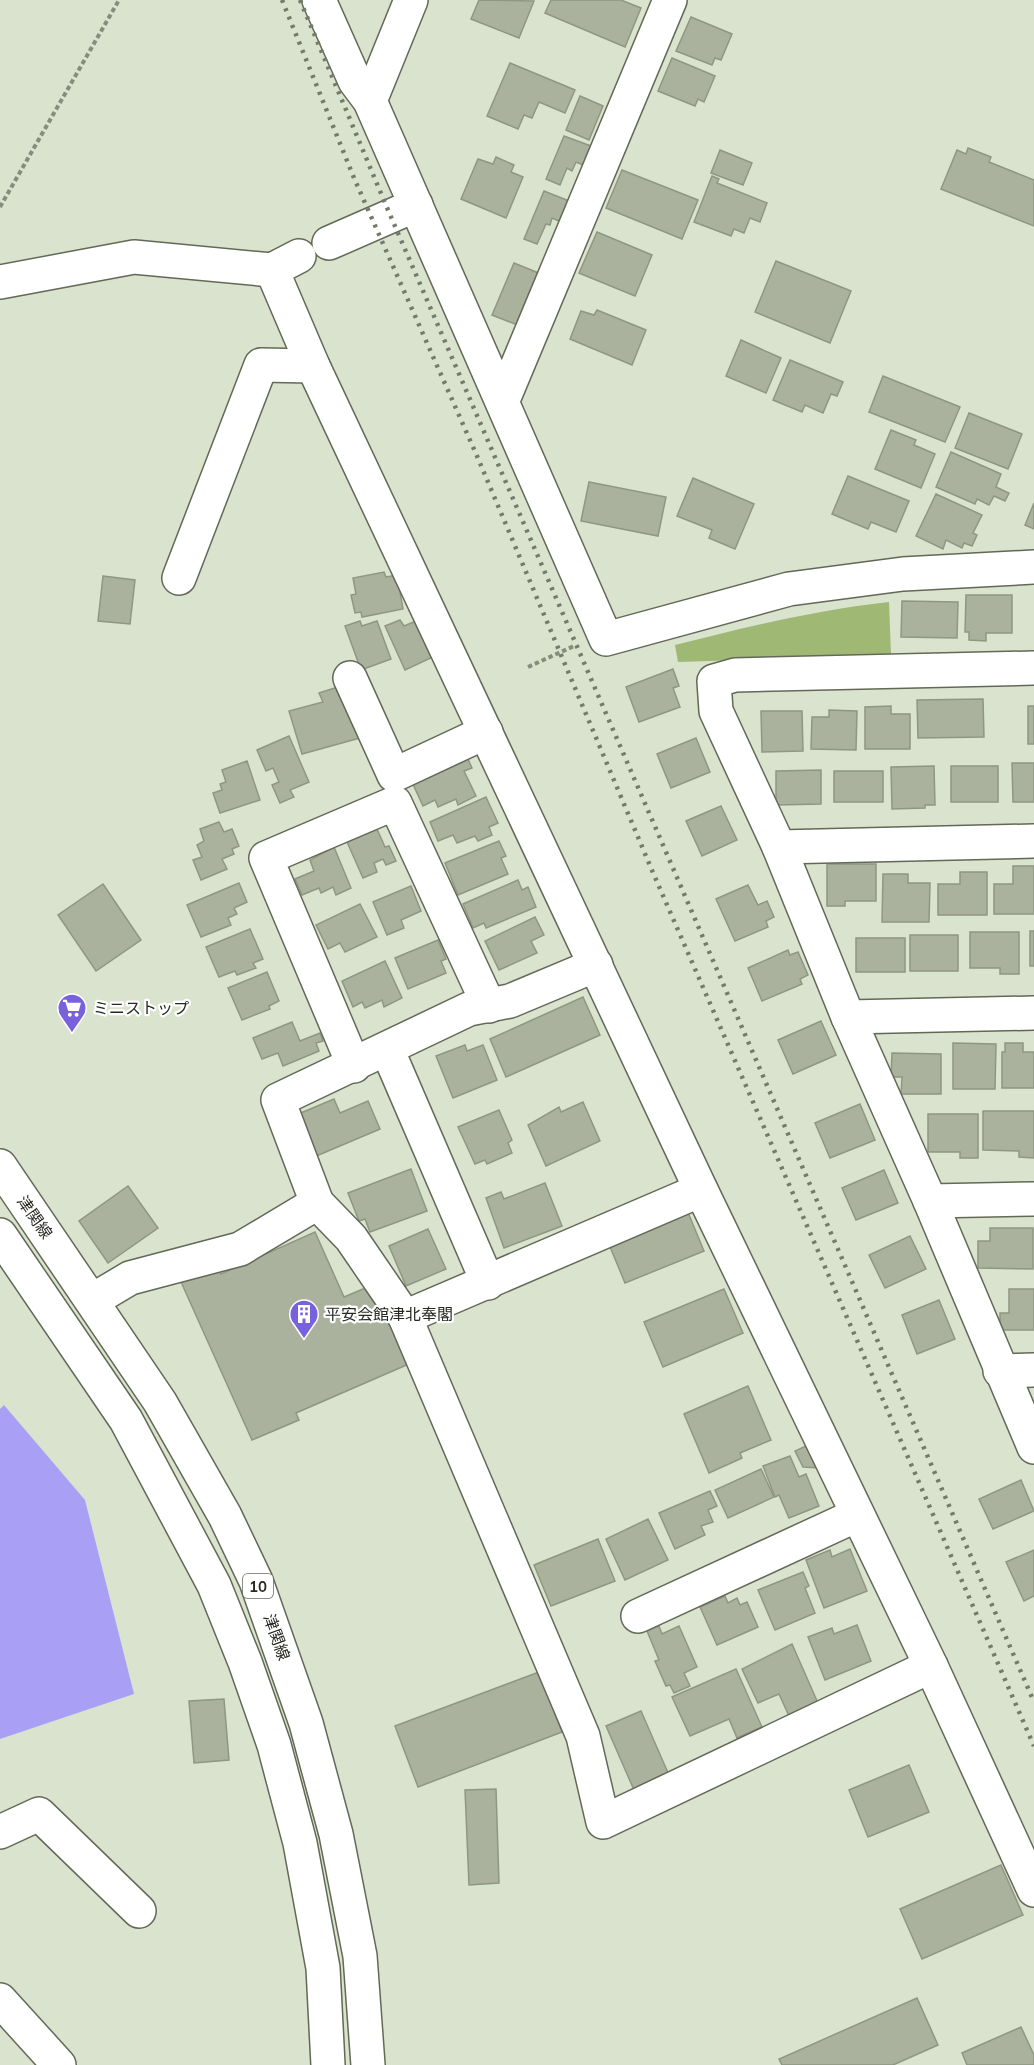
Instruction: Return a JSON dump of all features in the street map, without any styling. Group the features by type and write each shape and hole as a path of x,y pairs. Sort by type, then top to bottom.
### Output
{"street":[{"path":"319,0 355,81 370,100 606,639 698,612 800,587 914,573 1034,567"},
{"path":"370,100 411,0"},
{"path":"503,400 670,0"},
{"path":"328,243 416,205"},
{"path":"0,282 134,257 286,263 313,366 701,1190 932,1666 1034,1890"},
{"path":"179,578 261,364 313,366"},
{"path":"1034,668 735,675 714,681 716,711 779,847 848,1017 930,1201 1034,1448"},
{"path":"350,678 394,775 486,732"},
{"path":"354,1066 266,858 395,803 489,1006"},
{"path":"779,847 1034,841"},
{"path":"596,965 510,1001 469,1009 279,1100 317,1203 351,1238 405,1317 583,1736 603,1822 932,1666"},
{"path":"848,1017 1034,1013"},
{"path":"387,1049 488,1283"},
{"name":"津関線","path":"0,1166 160,1402 225,1516 256,1581 281,1646 306,1723 336,1834 360,1956 368,2065"},
{"path":"405,1317 701,1190"},
{"path":"930,1201 1034,1199"},
{"path":"93,1300 130,1278 240,1249 317,1203"},
{"name":"10","path":"0,1235 126,1420 214,1585 245,1662 274,1745 300,1843 322,1968 328,2065"},
{"path":"1000,1371 1034,1370"},
{"path":"638,1616 857,1515"},
{"path":"0,1832 39,1814 139,1911"},
{"path":"0,2000 59,2065"}],"path":[{"path":"0,207 119,0"},
{"path":"528,667 603,633"}],"green space":[{"path":"889,602 891,655 678,662 675,645 808,614"}],"shaded area":[{"path":"4,1405 85,1500 134,1694 0,1739 0,1409"}],"building":[{"path":"479,0 534,1 519,38 471,19"},
{"path":"551,0 621,0 641,8 625,47 545,13"},
{"path":"691,17 732,34 721,60 715,58 712,65 676,51"},
{"path":"672,58 715,76 704,102 698,99 695,106 658,91"},
{"path":"510,63 575,90 565,113 539,102 532,118 524,115 518,129 487,116"},
{"path":"580,96 603,106 589,140 566,130"},
{"path":"564,136 591,146 583,165 576,162 572,171 567,168 560,185 546,179"},
{"path":"968,148 991,157 989,162 1034,180 1034,226 941,189 957,150 966,154"},
{"path":"720,150 752,163 743,185 711,173"},
{"path":"496,157 514,165 511,172 523,177 506,218 461,199 478,159 493,164"},
{"path":"622,170 698,200 682,239 606,208"},
{"path":"712,176 719,179 717,183 767,203 760,222 750,218 744,233 734,229 731,236 694,222"},
{"path":"544,191 569,201 561,222 552,218 550,225 546,224 537,244 524,239"},
{"path":"597,232 652,255 635,296 579,273"},
{"path":"776,261 851,291 830,343 755,312"},
{"path":"514,263 541,274 520,326 492,315"},
{"path":"597,310 646,330 632,365 570,339 581,311 594,315"},
{"path":"741,340 781,358 766,393 726,376"},
{"path":"790,360 843,382 837,396 831,394 823,413 805,405 802,412 773,400"},
{"path":"883,376 960,407 945,442 869,412"},
{"path":"969,413 1022,434 1008,469 955,448"},
{"path":"891,430 916,440 914,445 935,454 921,488 875,469"},
{"path":"951,452 1001,474 996,487 1009,493 1005,501 994,496 989,505 977,499 975,504 936,487"},
{"path":"848,476 909,501 896,532 871,522 868,529 832,514"},
{"path":"693,478 754,504 735,549 709,538 712,530 677,516"},
{"path":"589,482 666,497 658,536 581,521"},
{"path":"936,494 982,515 973,533 977,535 972,546 964,543 962,548 946,540 943,549 916,536"},
{"path":"1034,503 1034,529 1025,525"},
{"path":"384,572 386,577 397,575 403,609 362,617 361,612 355,613 351,595 356,594 353,578"},
{"path":"103,576 135,580 130,624 98,621"},
{"path":"966,595 1012,595 1012,633 986,633 986,641 969,640 969,632 965,632"},
{"path":"902,601 958,602 957,638 901,637"},
{"path":"400,620 404,626 416,621 433,657 405,670 385,626"},
{"path":"360,621 362,626 377,621 391,659 361,670 345,626"},
{"path":"673,669 679,686 673,688 680,707 639,722 626,687"},
{"path":"338,687 360,738 302,754 289,711 323,702 319,693"},
{"path":"983,699 984,737 918,738 917,700"},
{"path":"891,706 891,714 910,714 910,749 865,749 865,707"},
{"path":"1028,706 1034,706 1034,744 1028,744"},
{"path":"829,710 857,711 856,750 811,749 812,717 829,717"},
{"path":"761,711 802,711 803,751 762,752"},
{"path":"289,736 309,782 290,790 294,797 280,803 272,785 279,782 273,768 266,771 257,750"},
{"path":"696,738 710,772 671,788 657,754"},
{"path":"467,757 472,768 464,771 476,796 458,805 456,799 438,807 435,800 423,806 412,782"},
{"path":"247,761 260,800 220,813 213,793 222,790 220,784 226,782 222,770"},
{"path":"1012,763 1034,763 1034,802 1013,802"},
{"path":"934,766 935,805 925,805 925,808 892,809 891,767"},
{"path":"951,766 998,766 998,802 951,802"},
{"path":"821,770 821,804 776,805 776,771"},
{"path":"834,771 883,771 883,802 834,802"},
{"path":"486,797 498,823 489,827 492,835 478,841 475,836 457,843 453,835 438,841 430,822"},
{"path":"721,806 737,840 702,856 686,821"},
{"path":"219,822 224,832 232,829 239,846 232,849 234,854 222,859 227,869 201,880 193,860 202,857 197,845 204,841 200,829"},
{"path":"377,829 385,847 389,846 396,861 386,865 383,859 374,863 377,872 363,878 347,842"},
{"path":"499,841 506,856 501,858 508,874 458,895 445,863"},
{"path":"334,847 351,888 336,895 333,887 321,893 319,888 302,895 295,879 314,871 310,860"},
{"path":"827,864 876,864 876,901 845,901 845,906 827,906"},
{"path":"1013,866 1034,866 1034,914 994,914 994,884 1013,884"},
{"path":"960,872 987,872 987,915 938,915 938,884 960,884"},
{"path":"883,874 908,874 908,883 930,883 929,922 882,922"},
{"path":"518,880 522,890 528,887 536,907 486,928 484,923 473,928 463,904"},
{"path":"239,883 247,902 234,908 237,914 228,918 231,925 201,937 187,905"},
{"path":"103,884 141,940 96,971 58,915"},
{"path":"748,885 758,905 767,901 774,917 766,921 768,927 735,941 716,899"},
{"path":"411,886 421,911 401,920 404,928 387,935 373,902"},
{"path":"360,904 377,937 345,952 340,943 328,949 316,925"},
{"path":"535,917 544,935 531,941 537,953 499,970 485,941"},
{"path":"250,929 263,959 253,963 256,968 237,975 235,971 219,977 206,947"},
{"path":"1030,931 1034,931 1034,966 1030,966"},
{"path":"970,932 1019,932 1019,974 1000,974 1000,968 970,968"},
{"path":"910,935 958,935 958,971 910,971"},
{"path":"856,938 905,938 905,972 856,972"},
{"path":"438,940 446,959 441,961 446,973 408,989 395,958"},
{"path":"788,950 790,955 798,952 808,975 800,979 802,984 762,1001 748,968"},
{"path":"385,961 402,998 384,1007 382,1000 365,1008 362,1002 353,1007 342,981"},
{"path":"267,972 279,1001 269,1006 270,1009 242,1020 228,988"},
{"path":"583,997 600,1035 506,1077 490,1039"},
{"path":"821,1021 836,1055 793,1074 778,1040"},
{"path":"292,1022 300,1041 320,1033 323,1041 316,1043 319,1051 283,1066 278,1053 262,1059 253,1038"},
{"path":"953,1043 996,1044 995,1089 953,1089"},
{"path":"1005,1043 1023,1043 1023,1052 1034,1052 1034,1088 1002,1088 1002,1052 1005,1052"},
{"path":"465,1045 467,1051 483,1045 497,1080 453,1098 436,1056"},
{"path":"892,1053 941,1054 941,1094 901,1094 902,1077 891,1077"},
{"path":"334,1099 340,1113 368,1101 380,1129 314,1157 296,1115"},
{"path":"583,1102 600,1141 546,1166 528,1125 559,1107 561,1112"},
{"path":"860,1104 875,1140 830,1158 815,1123"},
{"path":"499,1110 512,1140 508,1143 512,1153 487,1164 485,1160 475,1164 458,1127"},
{"path":"983,1111 1034,1111 1034,1158 1019,1157 1019,1151 983,1150"},
{"path":"928,1114 978,1114 978,1158 960,1158 960,1152 928,1152"},
{"path":"411,1169 427,1211 370,1232 365,1219 359,1221 348,1193"},
{"path":"884,1170 898,1203 856,1220 842,1188"},
{"path":"545,1183 562,1226 504,1248 486,1198 501,1192 504,1199"},
{"path":"128,1186 158,1228 108,1263 79,1221"},
{"path":"687,1210 704,1251 625,1283 608,1242"},
{"path":"990,1228 1033,1228 1033,1269 978,1268 978,1241 990,1241"},
{"path":"428,1229 446,1269 406,1286 389,1246"},
{"name":"平安会館津北奉閣","path":"315,1232 344,1297 370,1286 383,1316 389,1314 411,1363 296,1413 299,1420 252,1440 181,1282 217,1266 221,1274"},
{"path":"910,1236 926,1269 885,1288 869,1255"},
{"path":"724,1289 743,1333 663,1367 644,1322"},
{"path":"1009,1289 1034,1289 1034,1330 1000,1330 1000,1313 1009,1313"},
{"path":"939,1300 955,1339 917,1354 902,1315"},
{"path":"748,1386 771,1440 740,1453 742,1458 709,1473 684,1414"},
{"path":"806,1446 818,1468 803,1467 795,1451"},
{"path":"790,1456 799,1477 806,1474 819,1506 789,1518 779,1495 775,1497 763,1466"},
{"path":"761,1469 774,1497 728,1518 715,1490"},
{"path":"1021,1480 1034,1511 993,1529 979,1499"},
{"path":"710,1491 717,1506 708,1510 713,1522 701,1526 705,1535 675,1549 659,1513"},
{"path":"648,1519 668,1560 625,1580 606,1539"},
{"path":"598,1539 615,1581 551,1606 534,1565"},
{"path":"850,1549 867,1591 824,1608 806,1560 830,1550 832,1557"},
{"path":"1034,1550 1034,1596 1024,1601 1006,1562"},
{"path":"803,1572 809,1586 805,1588 815,1613 775,1630 758,1590"},
{"path":"725,1596 728,1603 737,1598 740,1605 747,1602 758,1627 717,1645 700,1607"},
{"path":"857,1625 871,1661 825,1680 808,1637 832,1628 834,1634"},
{"path":"659,1626 662,1634 679,1626 697,1667 684,1673 690,1686 674,1693 670,1685 666,1686 655,1661 659,1660 647,1631"},
{"path":"792,1644 818,1703 789,1716 779,1694 758,1703 742,1669"},
{"path":"736,1669 762,1727 737,1738 729,1719 690,1736 672,1697"},
{"path":"539,1672 562,1732 418,1787 395,1726"},
{"path":"224,1699 229,1760 194,1763 189,1701"},
{"path":"641,1711 669,1775 634,1790 606,1726"},
{"path":"909,1765 929,1812 868,1837 849,1790"},
{"path":"496,1789 499,1883 469,1885 465,1790"},
{"path":"1001,1865 1023,1915 922,1959 900,1909"},
{"path":"917,1998 938,2045 893,2065 782,2065 779,2059"},
{"path":"1021,2027 1034,2055 1034,2065 967,2065 962,2053"}],"railway":[{"path":"282,0 354,178 477,456 654,875 1034,1746"},
{"path":"300,0 385,203 1034,1702"}],"place":[{"name":"ミニストップ","path":"72,1034"},
{"name":"平安会館津北奉閣","path":"304,1340"}]}
